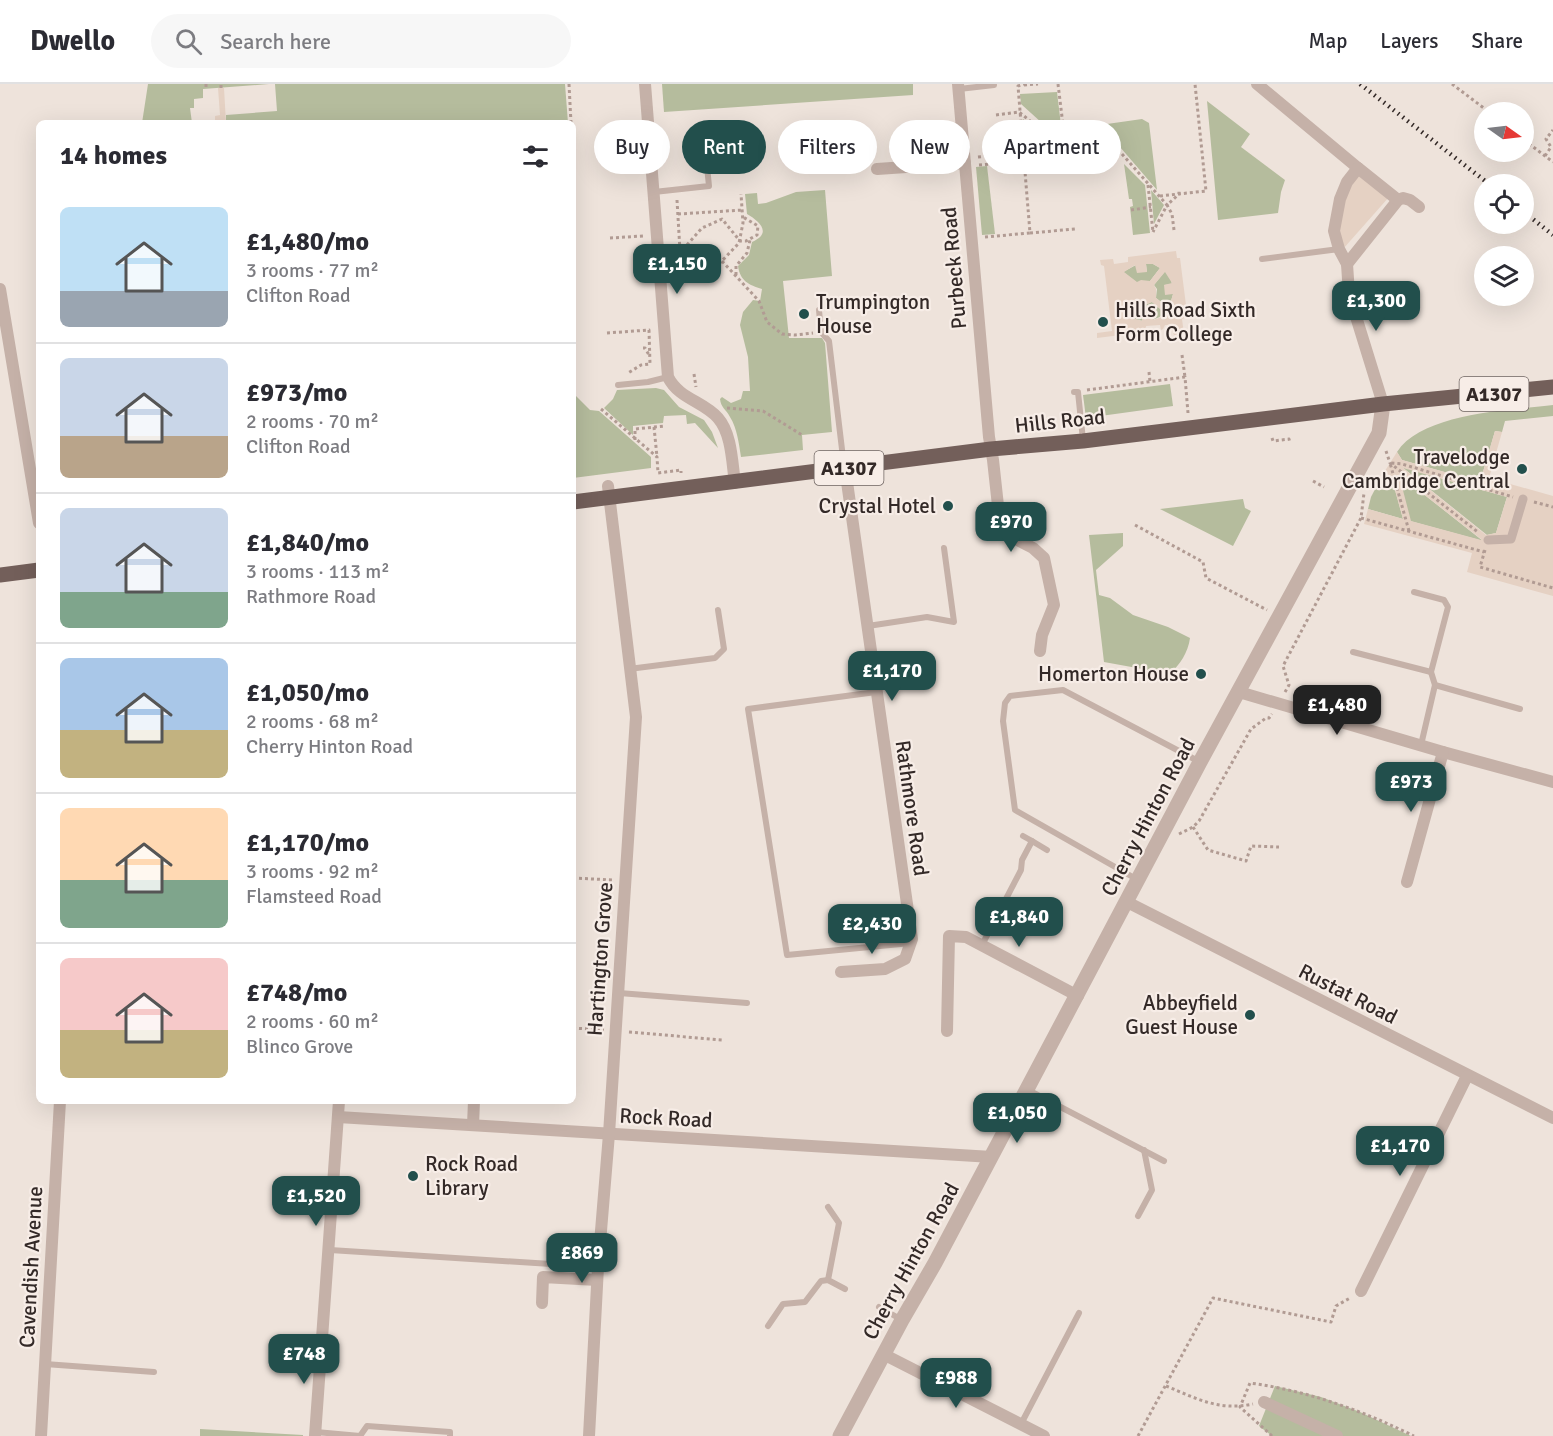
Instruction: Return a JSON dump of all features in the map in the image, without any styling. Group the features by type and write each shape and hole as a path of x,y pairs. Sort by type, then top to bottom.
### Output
{"main road":[{"name":"Hills Road","path":"576,501 609,492 735,483 991,449 1083,441 1383,404 1553,387"},
{"path":"0,575 36,570"}],"street":[{"path":"645,84 668,376 672,386 720,420 730,447 735,483"},
{"path":"1257,84 1398,200"},
{"name":"Purbeck Road","path":"958,86 961,120"},
{"path":"877,169 889,168"},
{"path":"1358,168 1347,182 1340,199 1334,231 1339,249 1347,264 1349,294 1383,404"},
{"name":"Purbeck Road","path":"966,174 1000,524 1010,536 1033,548 1044,558 1054,605 1042,634 1041,651"},
{"path":"1347,264 1398,200 1403,198 1410,200 1419,207"},
{"path":"0,290 36,505"},
{"name":"Cherry Hinton Road","path":"840,1436 1028,1090 1200,762 1379,433 1383,404"},
{"name":"Rathmore Road","path":"844,468 912,941"},
{"name":"Hartington Grove","path":"589,1436 597,1274 609,1134 636,717 609,492"},
{"path":"1488,540 1511,539 1523,499"},
{"path":"1239,692 1553,782"},
{"path":"1407,882 1443,752"},
{"name":"Rustat Road","path":"1127,902 1553,1118"},
{"path":"947,1030 949,936 966,937 1078,996"},
{"path":"841,972 885,969 905,959 912,941"},
{"path":"1360,1291 1467,1076"},
{"name":"Cavendish Avenue","path":"40,1436 60,1104"},
{"path":"316,1434 339,1104"},
{"path":"473,1125 474,1104"},
{"name":"Rock Road","path":"338,1117 992,1157"},
{"path":"542,1303 543,1277 597,1274"},
{"path":"884,1354 1044,1436"},
{"path":"1264,1402 1337,1436"}],"lane":[{"path":"958,86 994,86"},
{"path":"654,192 709,186 708,174"},
{"path":"1262,260 1339,249"},
{"path":"819,310 821,332 829,340 844,468"},
{"path":"618,385 648,382 668,376"},
{"path":"1076,392 1083,441"},
{"path":"868,626 927,617 954,622 944,548"},
{"path":"1414,592 1444,600 1448,608 1431,672 1435,685 1421,746"},
{"path":"629,669 715,658 724,649 718,610"},
{"path":"1353,652 1431,672"},
{"path":"1435,685 1520,710"},
{"path":"1138,880 1015,810 1003,721 1005,703 1010,696 1063,690 1200,762"},
{"path":"876,692 748,709 787,955 912,941"},
{"path":"1023,836 1047,850"},
{"path":"982,945 1022,870 1022,860 1032,841"},
{"path":"618,993 747,1003"},
{"path":"1028,1090 1164,1161"},
{"path":"1138,1216 1152,1190 1144,1150"},
{"path":"828,1207 839,1223 828,1280"},
{"path":"330,1250 597,1274"},
{"path":"768,1326 783,1304 805,1302 821,1281 828,1280 845,1289"},
{"path":"879,1307 902,1320"},
{"path":"1021,1425 1079,1313"},
{"path":"45,1364 154,1372"},
{"path":"316,1434 360,1436 367,1426 450,1432 450,1436"}],"path":[{"path":"206,84 206,89"},
{"path":"569,84 571,120"},
{"path":"1020,120 1018,86 1038,84"},
{"path":"1058,84 1062,120"},
{"path":"1160,196 1179,192 1206,191 1195,84"},
{"path":"1452,84 1476,102"},
{"path":"996,115 1019,112 1029,120"},
{"path":"1545,156 1551,147 1546,139 1553,130"},
{"path":"1534,148 1553,162"},
{"path":"1121,153 1167,205 1172,214 1174,230"},
{"path":"1024,174 1030,233"},
{"path":"1148,183 1153,232 1167,205 1179,192"},
{"path":"675,190 680,252"},
{"path":"741,194 743,217 740,241 721,263 759,301 767,322 782,334 821,332"},
{"path":"1131,210 1151,207"},
{"path":"678,214 743,210"},
{"path":"715,212 740,241"},
{"path":"740,241 750,240 757,235 758,226 743,217"},
{"path":"660,275 702,228 722,219"},
{"path":"971,239 1075,229"},
{"path":"609,238 657,236"},
{"path":"738,279 736,266 747,253 750,240"},
{"path":"642,256 644,256 644,266"},
{"path":"607,333 649,330 650,364 641,365 626,374"},
{"path":"643,348 650,357"},
{"path":"1182,355 1190,427"},
{"path":"1149,372 1150,382"},
{"path":"1076,392 1185,377"},
{"path":"718,406 763,411 802,435"},
{"path":"601,410 657,457"},
{"path":"635,440 635,429 666,426"},
{"path":"654,427 658,473 681,471 681,477"},
{"path":"1272,438 1273,441 1289,439 1290,443"},
{"path":"1390,463 1402,464 1553,507"},
{"path":"1390,463 1409,531"},
{"path":"1390,463 1488,540 1480,567 1553,588"},
{"path":"1313,481 1323,487"},
{"path":"1289,685 1283,666 1363,518 1365,484"},
{"path":"1363,518 1484,552"},
{"path":"1134,525 1203,562 1206,578 1256,604"},
{"path":"1179,834 1199,821 1251,729 1269,718"},
{"path":"1193,827 1208,850 1246,861 1251,846 1279,847"},
{"path":"576,878 625,881"},
{"path":"576,1028 722,1040"},
{"path":"1138,1436 1213,1298 1331,1322 1336,1306 1360,1291"},
{"path":"1240,1407 1250,1383 1281,1387 1341,1405 1413,1436"},
{"path":"1166,1386 1209,1405 1240,1407 1272,1436"}],"green space":[{"path":"148,84 269,84 203,89 203,98 194,99 194,108 190,108 192,120 142,120"},
{"path":"275,84 565,84 568,120 226,120 226,115 277,111"},
{"path":"662,84 913,84 913,95 664,112"},
{"path":"1057,92 1060,120 1039,120 1021,104 1020,94"},
{"path":"1207,101 1250,134 1241,147 1285,180 1278,213 1218,220"},
{"path":"1142,119 1149,123 1157,190 1121,148 1121,122"},
{"path":"1124,164 1145,185 1150,233 1133,235 1130,207 1133,206 1132,199 1129,199"},
{"path":"982,166 982,174 988,174 995,234 982,235 976,167"},
{"path":"825,190 832,276 783,281 789,338 822,338 825,343 832,432 802,435 803,450 741,457 734,426 720,399 722,397 731,403 741,399 743,391 750,391 748,357 740,325 743,312 753,300 760,301 762,289 746,282 738,266 749,255 752,242 762,235 763,231 756,220 747,214 745,194 757,193 758,204 796,192"},
{"path":"1151,190 1164,205 1154,224"},
{"path":"1146,264 1153,264 1160,268 1150,281 1137,283 1123,272 1136,265 1147,272"},
{"path":"1165,271 1172,284 1164,285 1173,294 1169,308 1156,298 1157,289 1154,285"},
{"path":"1152,302 1165,313 1148,321 1129,317 1139,304"},
{"path":"1170,384 1173,406 1086,418 1083,395"},
{"path":"656,388 664,390 679,407 704,420 718,448 695,423 687,424 686,415 664,416 663,423 633,426 633,435 604,408 613,399 617,390"},
{"path":"576,396 590,410 599,411 651,457 651,468 576,478"},
{"path":"1553,405 1553,416 1505,421 1502,432 1495,431 1480,482 1402,460 1397,452 1409,439 1446,421 1491,412"},
{"path":"1402,467 1507,497 1496,533 1487,535"},
{"path":"1383,474 1391,475 1403,519 1368,509 1371,497"},
{"path":"1398,474 1483,541 1410,521"},
{"path":"1243,499 1245,508 1251,511 1233,546 1160,509"},
{"path":"1123,533 1123,546 1096,570 1099,595 1110,598 1133,615 1168,627 1190,638 1183,658 1170,674 1104,662 1089,535"},
{"path":"1275,1386 1321,1397 1411,1436 1272,1436 1259,1426"},
{"path":"200,1429 303,1435 303,1436 200,1436"}],"shaded area":[{"path":"218,88 224,88 226,120 215,120 215,116 220,115"},
{"path":"1359,175 1389,197 1343,249 1337,232 1346,193"},
{"path":"1176,251 1177,258 1180,258 1187,313 1182,319 1184,334 1174,335 1170,325 1165,325 1161,330 1160,325 1146,326 1147,335 1138,336 1137,333 1097,338 1097,333 1112,331 1104,266 1101,265 1100,260 1113,259 1114,264 1128,262 1128,257","holes":["1146,264 1153,264 1160,268 1150,281 1137,282 1124,272 1135,265 1137,273 1147,272","1165,272 1172,283 1164,285 1165,295 1173,294 1169,308 1156,298 1154,285","1152,302 1165,313 1153,320 1152,312 1142,313 1142,321 1129,317 1139,304"]},
{"path":"1495,431 1502,432 1489,478 1553,496 1553,596 1467,572 1472,553 1364,524 1368,509 1403,519 1391,476 1383,474 1397,452 1402,460 1480,482","holes":["1403,468 1507,497 1496,533 1486,535","1399,475 1481,539 1481,540 1411,521"]}],"railway":[{"path":"1360,84 1476,174"},
{"path":"1534,220 1553,235"}],"place":[{"name":"Trumpington House","path":"804,314"},
{"name":"Hills Road Sixth Form College","path":"1103,322"},
{"name":"Travelodge Cambridge Central","path":"1522,469"},
{"name":"Crystal Hotel","path":"948,506"},
{"name":"Homerton House","path":"1201,674"},
{"name":"Abbeyfield Guest House","path":"1250,1015"},
{"name":"Rock Road Library","path":"413,1176"}]}
